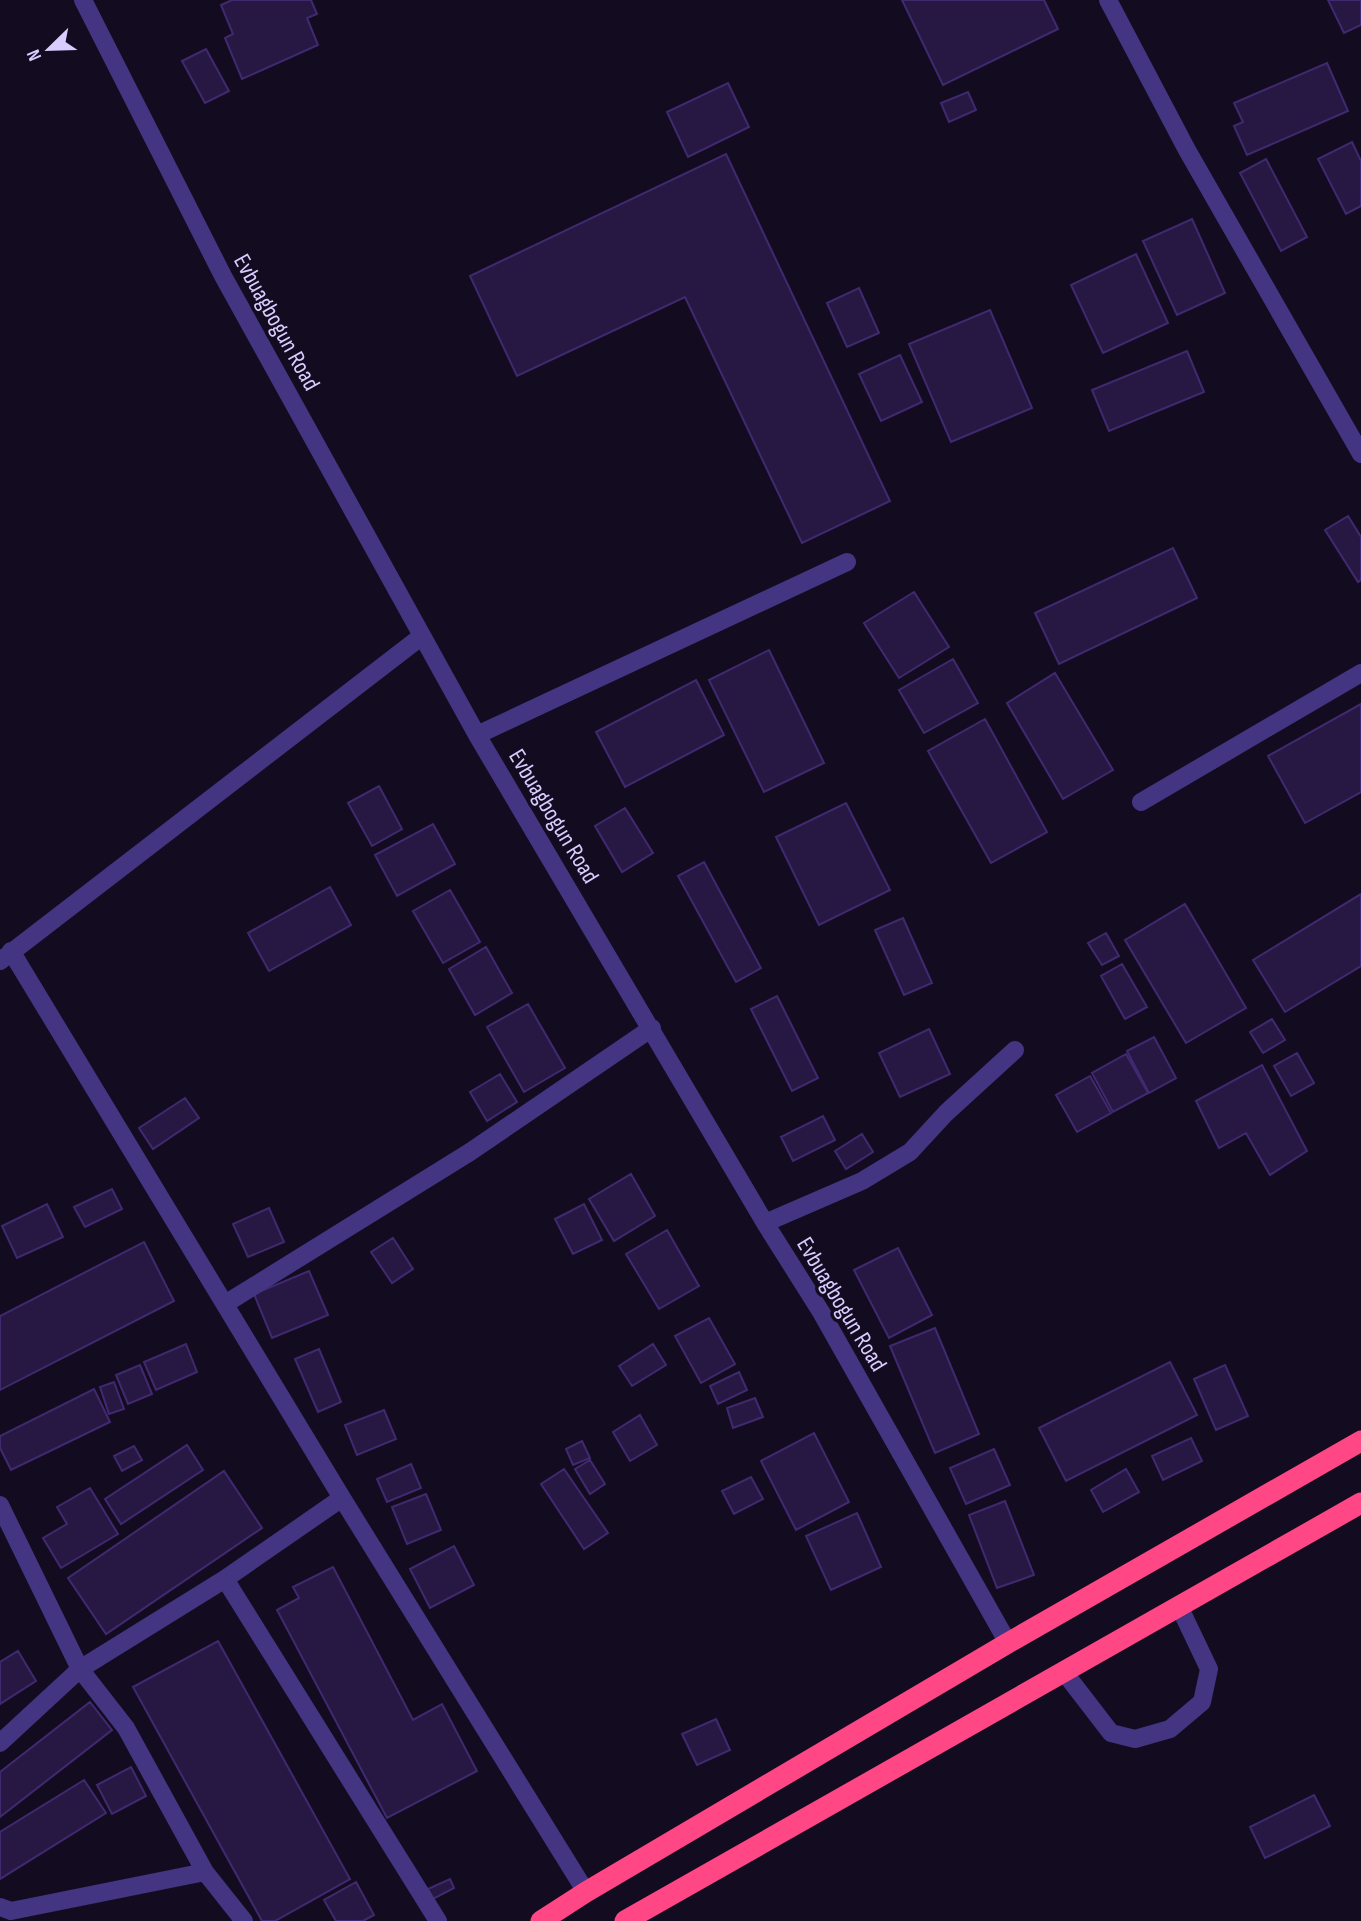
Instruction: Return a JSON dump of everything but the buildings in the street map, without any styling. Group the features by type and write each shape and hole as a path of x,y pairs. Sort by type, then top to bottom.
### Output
{"highway":[{"path":"541,1921 1008,1643 1361,1441"},
{"path":"625,1921 1361,1503"}],"street":[{"name":"Evbuagbogun Road","path":"83,0 223,275 477,735 765,1223 821,1312 1008,1643"},
{"path":"1108,0 1187,150 1361,454"},
{"path":"477,735 847,562"},
{"path":"422,636 5,956 225,1304 586,1892"},
{"path":"1141,802 1361,673"},
{"path":"225,1304 470,1152 652,1028"},
{"path":"765,1223 862,1181 910,1152 946,1113 1014,1050"},
{"path":"0,1743 80,1669 225,1579 342,1498"},
{"path":"0,1505 80,1669 126,1728 205,1872 244,1921"},
{"path":"225,1579 438,1921"},
{"path":"1064,1672 1111,1732 1135,1739 1170,1730 1202,1702 1209,1669 1179,1606"},
{"path":"0,1907 11,1911 205,1872"}]}
